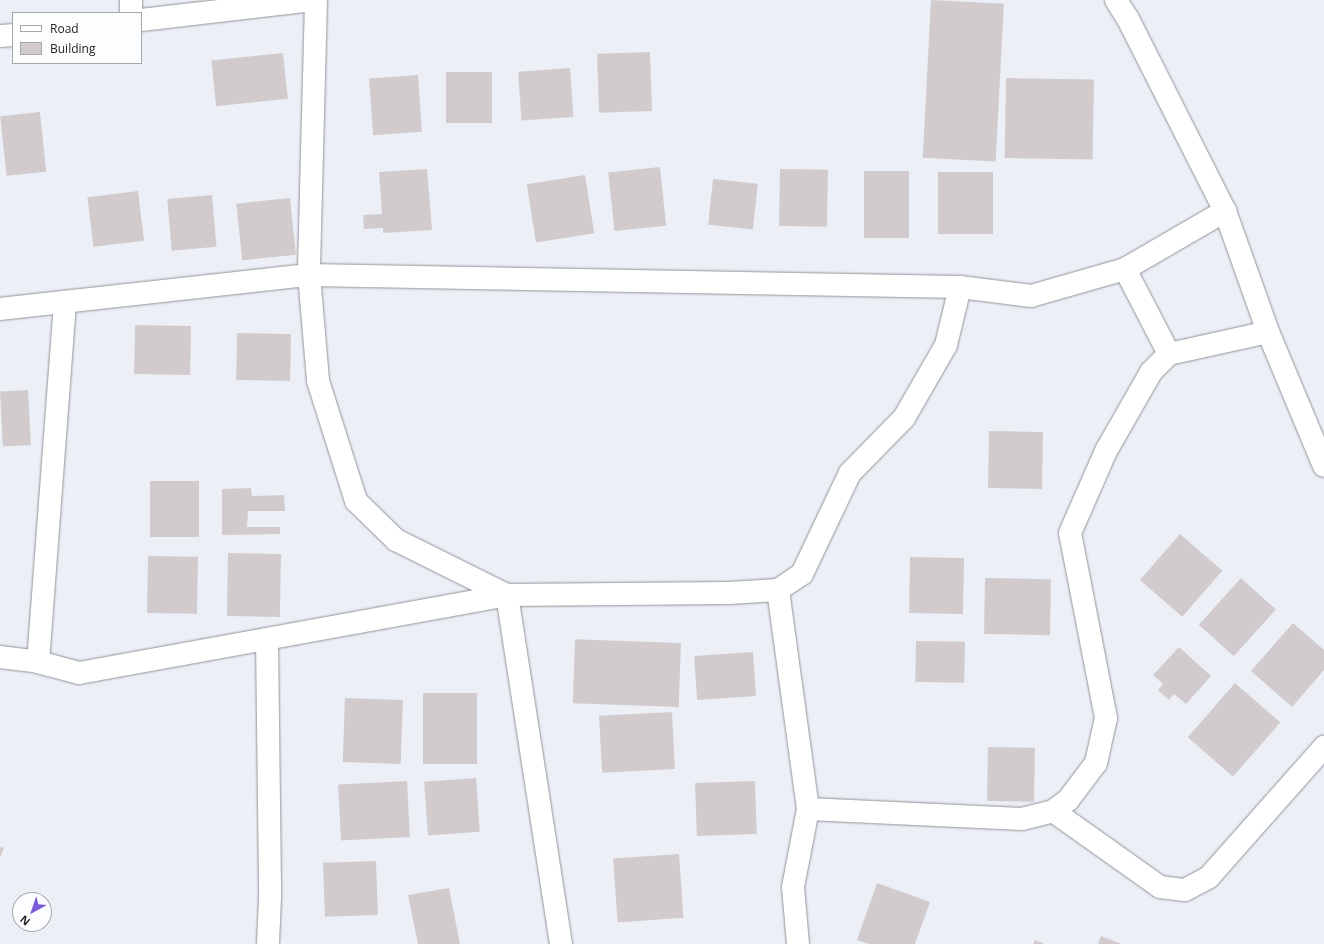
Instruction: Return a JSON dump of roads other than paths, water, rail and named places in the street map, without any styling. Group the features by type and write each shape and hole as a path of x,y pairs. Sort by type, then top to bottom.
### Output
{"street":[{"path":"131,0 131,12"},
{"path":"142,20 312,0"},
{"path":"316,0 309,275 318,381 356,502 396,540 507,595"},
{"path":"1116,0 1128,19 1225,211 1268,332 1324,466"},
{"path":"0,36 12,35"},
{"path":"0,309 309,275 960,287 1031,296 1125,269 1225,211"},
{"path":"1125,269 1169,354"},
{"path":"0,658 38,662 79,673 507,595 729,593 778,590 802,574 850,473 904,418 946,345 960,287"},
{"path":"38,662 65,302"},
{"path":"808,809 1022,819 1053,811 1068,800 1096,763 1106,718 1070,533 1106,451 1151,372 1169,354 1268,332"},
{"path":"778,590 808,809 793,887 798,944"},
{"path":"507,595 561,944"},
{"path":"267,639 270,898 268,944"},
{"path":"1053,811 1160,887 1185,890 1209,877 1324,747"}]}
